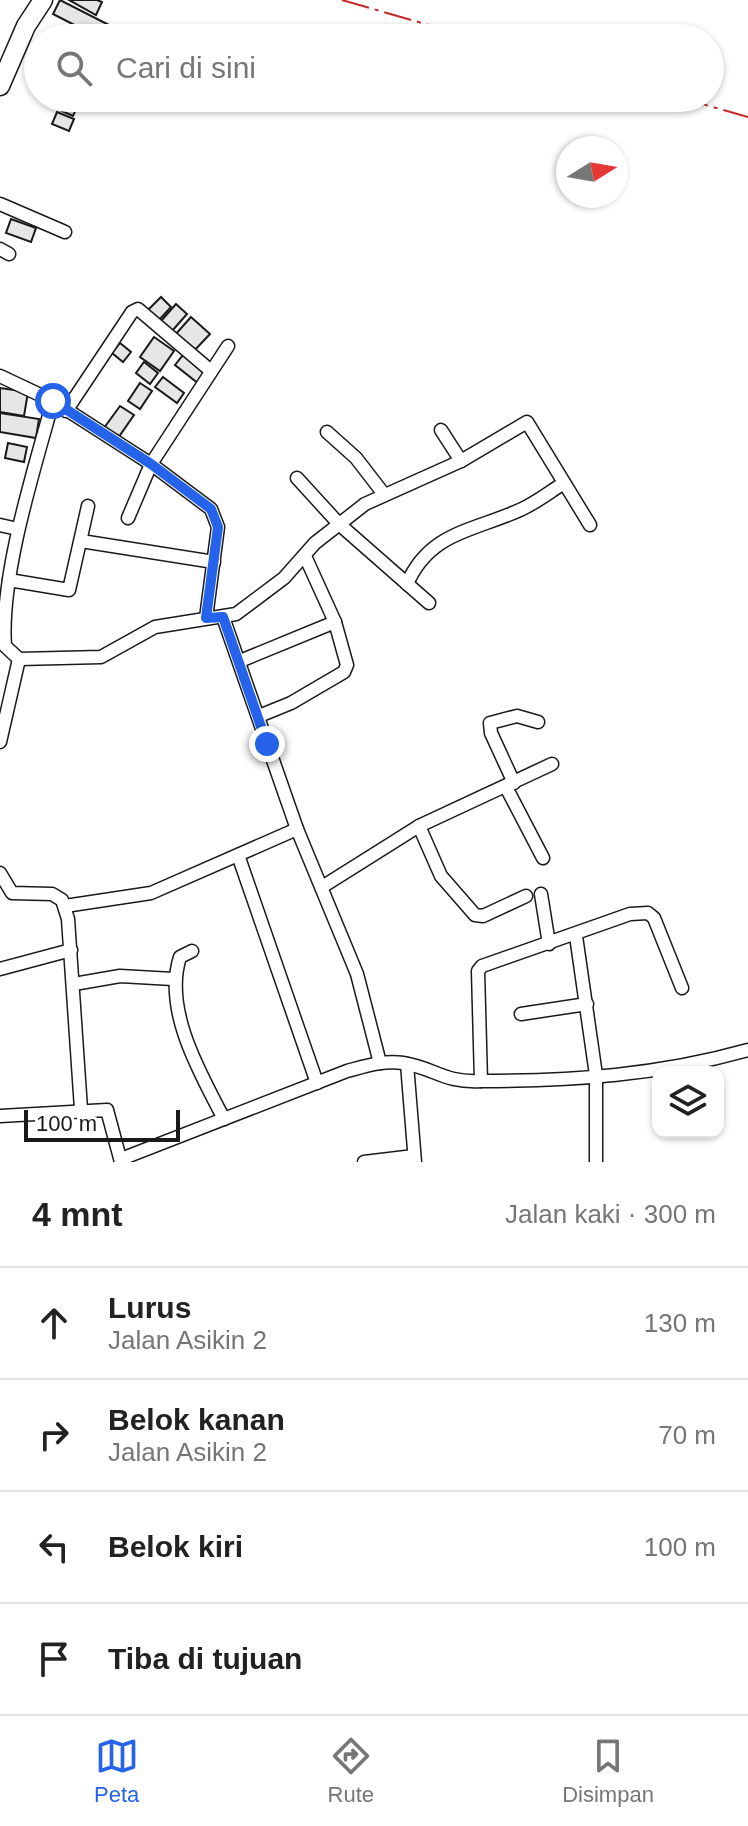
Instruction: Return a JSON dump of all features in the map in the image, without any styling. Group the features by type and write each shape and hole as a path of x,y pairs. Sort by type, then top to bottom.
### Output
{"highway":[{"path":"27,24 43,0"},
{"path":"0,86 24,31"}],"street":[{"path":"0,204 65,232"},
{"path":"66,411 132,312 138,309 211,371"},
{"path":"128,518 151,464 228,346"},
{"path":"0,376 53,401 151,464 211,509 218,527 206,618"},
{"path":"53,401 18,529 9,580 5,646 19,659 101,657 155,627 223,617 248,607 339,524 383,493 461,461 527,422 590,525"},
{"path":"441,430 461,461"},
{"path":"327,432 356,458 383,493"},
{"path":"297,478 339,524 429,603"},
{"path":"407,584 416,564 431,549 476,523 521,509 564,483"},
{"path":"9,580 69,590 88,506"},
{"path":"0,525 18,529"},
{"path":"81,541 214,562"},
{"path":"259,716 291,703 344,672 346,657 335,622 305,556"},
{"path":"223,617 297,829 357,974 380,1063"},
{"path":"240,661 335,622"},
{"path":"0,742 6,691 19,659"},
{"path":"538,722 517,716 490,723 510,785 543,858"},
{"path":"322,887 419,826 552,764"},
{"path":"419,826 441,876 475,915 483,916 526,896"},
{"path":"65,906 151,893 297,829"},
{"path":"238,855 317,1083"},
{"path":"1,878 12,893 52,894 58,896 65,906 74,984 81,1109"},
{"path":"541,894 549,944"},
{"path":"481,1081 478,971 482,966 576,936 630,914 648,913 654,918 682,988"},
{"path":"576,936 596,1075 596,1162"},
{"path":"0,969 71,950"},
{"path":"192,951 180,957 173,979 177,1003 200,1073 224,1119"},
{"path":"74,984 120,976 173,979"},
{"path":"521,1014 587,1004"},
{"path":"0,1116 81,1109 107,1110 121,1160 317,1083 380,1063 407,1064 456,1082 619,1076 684,1068 748,1050"},
{"path":"364,1162 414,1159 407,1064"}],"building":[{"path":"60,0 107,24 72,24 53,14"},
{"path":"69,0 97,0 102,2 96,15"},
{"path":"57,112 74,119 69,131 52,124"},
{"path":"11,219 36,228 31,242 6,233"},
{"path":"161,297 171,307 159,320 148,310"},
{"path":"176,304 187,314 172,331 161,321"},
{"path":"191,317 210,334 192,353 174,336"},
{"path":"154,337 174,351 160,371 140,357"},
{"path":"120,343 131,352 123,362 112,353"},
{"path":"183,355 207,374 199,384 175,365"},
{"path":"144,362 158,373 150,384 136,373"},
{"path":"163,377 184,393 177,403 155,387"},
{"path":"140,383 152,391 140,409 128,401"},
{"path":"0,388 28,392 24,416 0,412"},
{"path":"120,406 134,415 118,438 104,428"},
{"path":"0,413 39,419 36,438 0,432"},
{"path":"8,443 27,447 24,462 5,458"}],"power":[{"path":"342,0 425,24"},
{"path":"724,110 748,117"}],"route":[{"path":"53,401 151,464 211,509 216,517 218,527 206,618 223,617 267,744"}]}
